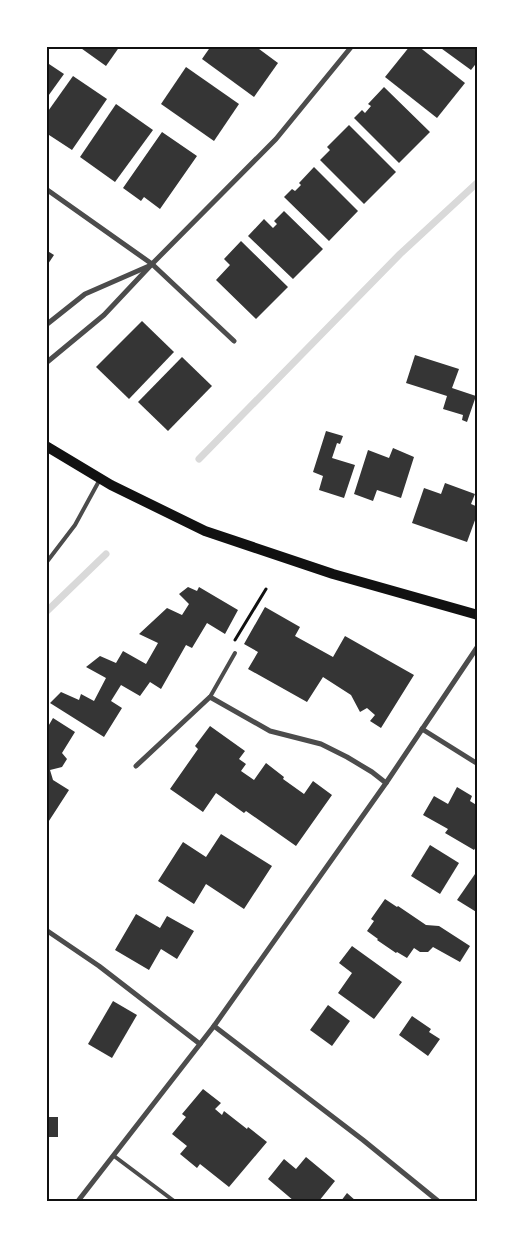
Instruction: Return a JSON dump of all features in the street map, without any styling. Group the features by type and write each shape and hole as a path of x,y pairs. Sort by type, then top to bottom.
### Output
{"main road":[{"path":"46,446 111,485 205,531 333,574 478,616"}],"street":[{"path":"46,363 104,315 276,139 352,46"},
{"path":"46,189 152,264 234,341"},
{"path":"46,325 85,294 152,264"},
{"path":"78,1201 214,1026 386,783 478,646"},
{"path":"136,766 210,697 270,731 321,744 372,772 386,783"},
{"path":"422,729 478,764"},
{"path":"46,930 99,966 200,1044"},
{"path":"214,1026 363,1140 438,1201"}],"lane":[{"path":"46,563 75,525 100,478"},
{"path":"210,697 235,653"},
{"path":"114,1156 174,1201"}],"path":[{"path":"235,653 233,643 266,589"}],"building":[{"path":"78,46 120,46 106,66"},
{"path":"211,46 255,46 278,63 254,97 202,59"},
{"path":"410,46 418,46 465,83 437,118 385,77"},
{"path":"438,46 478,46 478,61 471,70"},
{"path":"46,62 64,74 46,99"},
{"path":"186,67 239,104 214,141 161,104"},
{"path":"73,76 107,99 72,150 46,133 46,114"},
{"path":"384,87 430,132 399,163 354,118 362,110 365,113 371,106 368,104"},
{"path":"116,104 153,130 115,182 80,157"},
{"path":"349,125 396,172 364,204 320,160 330,150 327,147"},
{"path":"162,132 197,156 160,209 144,197 141,201 123,188"},
{"path":"314,167 358,211 329,241 284,197 292,189 295,191 301,185 299,183"},
{"path":"284,211 323,249 293,279 248,236 264,219 273,228 277,224 274,221"},
{"path":"241,241 288,287 256,319 216,280 230,265 224,259"},
{"path":"46,250 54,255 46,267"},
{"path":"142,321 174,352 129,399 96,367"},
{"path":"415,355 459,369 452,388 476,396 467,422 462,420 463,415 443,409 447,396 406,383"},
{"path":"182,357 212,386 168,431 138,402"},
{"path":"326,431 343,436 340,444 337,443 332,458 355,465 344,498 319,490 323,476 313,472"},
{"path":"393,448 414,457 401,498 377,490 373,501 354,494 368,450 389,458"},
{"path":"445,483 475,494 471,504 478,507 478,512 467,542 412,523 424,488 441,494"},
{"path":"188,587 197,591 199,587 238,610 225,634 207,623 192,648 186,645 161,689 150,682 140,696 121,685 111,701 122,708 104,737 50,703 61,692 79,700 81,694 94,701 106,678 86,667 100,656 116,663 123,651 146,664 158,643 139,634 167,608 182,615 189,604 179,594"},
{"path":"265,607 300,627 295,636 333,657 345,636 414,675 381,728 370,721 375,715 367,708 360,712 351,695 323,677 307,702 248,669 258,652 244,644"},
{"path":"53,718 75,732 62,753 67,759 62,767 50,770 53,780 69,790 47,824 46,730"},
{"path":"210,726 245,751 239,759 246,764 241,771 254,780 266,763 284,777 283,779 304,794 313,781 332,795 296,846 246,811 244,813 216,793 203,812 170,789 198,749 195,746"},
{"path":"457,787 472,796 470,801 478,806 478,844 474,850 445,833 448,829 423,815 434,796 448,804"},
{"path":"221,834 272,866 244,909 206,884 194,904 158,881 183,842 206,857"},
{"path":"430,845 459,863 440,894 411,876"},
{"path":"475,874 478,876 478,913 457,900"},
{"path":"385,899 426,925 439,926 470,946 460,962 433,947 428,952 420,952 414,948 407,958 377,940 367,931 374,921 371,919"},
{"path":"136,914 160,928 167,916 194,931 177,959 161,949 149,970 115,950"},
{"path":"352,946 402,982 374,1019 338,993 352,973 339,963"},
{"path":"113,1001 137,1015 112,1058 88,1044"},
{"path":"328,1005 350,1021 332,1046 310,1030"},
{"path":"412,1016 431,1029 429,1032 440,1039 428,1056 399,1035"},
{"path":"203,1089 221,1103 215,1109 222,1115 224,1111 267,1142 229,1187 200,1164 197,1168 180,1154 187,1146 172,1134 186,1117 182,1114"},
{"path":"46,1117 58,1117 58,1137 46,1137"},
{"path":"306,1157 335,1181 319,1201 294,1201 268,1179 284,1159 296,1169"},
{"path":"347,1193 356,1201 341,1201"}],"waterway":[{"path":"199,459 400,254 478,182"},
{"path":"46,612 106,554"}]}
